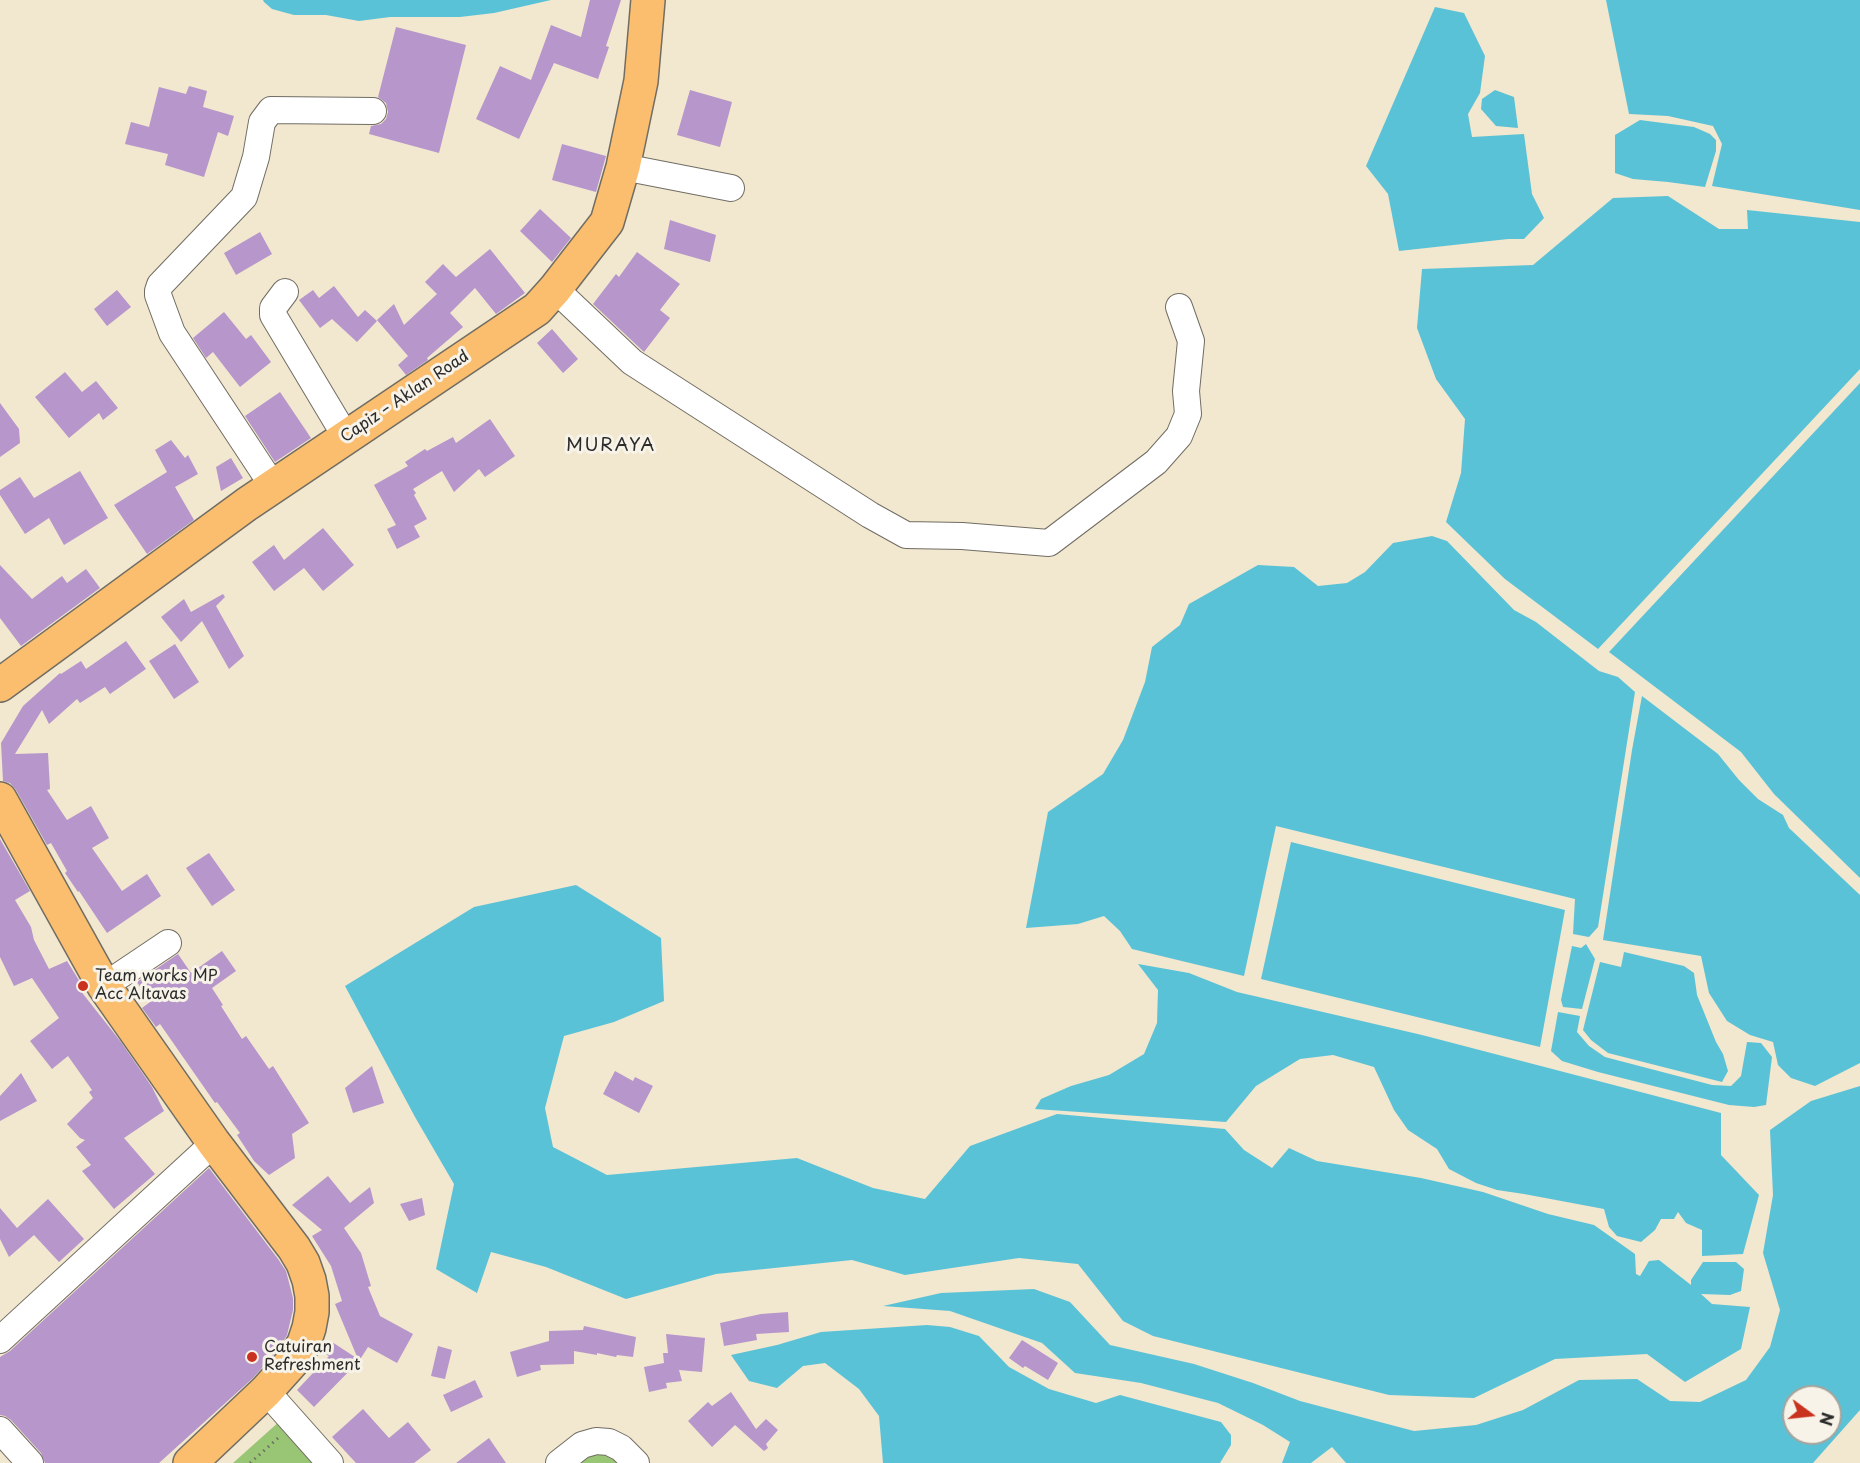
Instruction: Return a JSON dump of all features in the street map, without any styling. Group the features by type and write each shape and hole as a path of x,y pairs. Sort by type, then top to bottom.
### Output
{"main road":[{"name":"Capiz – Aklan Road","path":"0,685 273,486 537,309 607,222 623,167 641,81 648,0"},
{"path":"0,799 104,986 214,1143 294,1248 309,1280 312,1312 304,1343 293,1361 266,1391 190,1463"}],"street":[{"path":"273,486 172,333 158,291 160,285 244,196 256,157 262,122 271,110 373,111"},
{"path":"623,167 731,188"},
{"path":"555,289 632,362 870,515 906,535 962,536 1049,543 1155,462 1179,436 1188,414 1186,391 1191,341 1179,307"},
{"path":"285,292 273,308 273,315 346,437"},
{"path":"104,986 168,943"},
{"path":"0,1340 214,1143"},
{"path":"266,1391 330,1463"},
{"path":"0,1430 30,1463"},
{"path":"560,1463 582,1445 596,1441 609,1442 621,1448 636,1463"}],"path":[{"path":"250,1463 284,1433"}],"green space":[{"path":"281,1420 320,1463 233,1463"},
{"path":"601,1449 620,1463 577,1463 592,1451"}],"water":[{"path":"263,0 551,0 494,13 460,17 390,17 359,21 326,15 294,15 272,9"},
{"path":"1606,0 1860,0 1860,210 1712,186 1722,144 1713,126 1668,116 1629,114"},
{"path":"1435,7 1464,13 1485,56 1480,93 1468,114 1472,137 1524,134 1532,194 1544,218 1524,239 1399,251 1388,194 1366,166"},
{"path":"1495,90 1514,97 1518,128 1496,126 1481,109 1482,99"},
{"path":"1640,120 1694,127 1710,134 1716,140 1716,151 1705,187 1633,179 1615,173 1615,135"},
{"path":"1668,196 1719,229 1748,229 1747,210 1860,222 1860,369 1598,649 1505,579 1446,522 1461,473 1465,419 1436,379 1417,328 1422,269 1533,265 1613,198"},
{"path":"1860,383 1860,878 1774,794 1741,752 1609,652"},
{"path":"1432,536 1447,541 1514,610 1536,622 1599,671 1618,677 1635,692 1598,927 1589,937 1573,934 1575,899 1276,826 1244,976 1132,949 1120,931 1104,916 1078,924 1026,928 1048,812 1103,774 1123,740 1145,682 1152,647 1180,625 1189,604 1258,565 1294,567 1318,586 1347,583 1365,572 1393,543"},
{"path":"1642,696 1718,754 1758,799 1783,815 1789,828 1860,895 1860,1063 1815,1086 1791,1078 1778,1065 1773,1042 1750,1035 1727,1021 1709,993 1701,956 1603,940"},
{"path":"1291,842 1565,910 1540,1047 1261,979"},
{"path":"576,885 661,938 664,1001 614,1022 564,1036 545,1108 553,1147 607,1175 797,1158 873,1188 925,1199 970,1146 1057,1114 1225,1129 1244,1150 1272,1168 1289,1148 1317,1161 1421,1178 1483,1192 1548,1214 1594,1225 1635,1254 1636,1274 1640,1276 1649,1261 1659,1260 1691,1285 1691,1280 1703,1262 1736,1262 1744,1269 1741,1291 1730,1295 1701,1294 1712,1304 1750,1307 1741,1349 1685,1382 1647,1354 1555,1359 1474,1398 1389,1395 1153,1336 1123,1321 1078,1264 1019,1258 905,1275 852,1260 716,1274 626,1299 546,1267 491,1252 477,1293 436,1269 454,1184 415,1117 345,986 474,907"},
{"path":"1586,944 1595,959 1582,1009 1563,1007 1561,1000 1572,946 1581,948"},
{"path":"1624,952 1684,966 1694,973 1697,995 1728,1071 1722,1082 1608,1053 1591,1040 1583,1030 1600,962 1621,967"},
{"path":"1138,964 1189,973 1237,992 1422,1035 1721,1113 1721,1155 1759,1195 1743,1254 1702,1256 1702,1230 1686,1223 1678,1212 1674,1219 1661,1219 1655,1230 1641,1242 1617,1236 1609,1227 1604,1209 1497,1190 1476,1183 1449,1169 1437,1149 1408,1130 1394,1110 1374,1067 1333,1055 1300,1059 1256,1086 1226,1122 1035,1109 1041,1099 1071,1086 1109,1075 1144,1054 1157,1023 1158,990"},
{"path":"1558,1012 1580,1016 1577,1032 1589,1046 1605,1057 1712,1085 1731,1086 1741,1076 1747,1042 1761,1043 1772,1057 1766,1105 1754,1107 1729,1105 1562,1061 1551,1051"},
{"path":"1860,1086 1860,1410 1842,1430 1842,1385 1782,1385 1782,1445 1829,1445 1813,1463 1346,1463 1332,1447 1311,1463 1282,1463 1290,1442 1263,1425 1218,1403 1141,1383 1075,1373 1042,1343 950,1311 883,1306 941,1293 1034,1289 1070,1302 1110,1345 1194,1364 1300,1401 1414,1431 1476,1425 1523,1410 1579,1380 1637,1379 1670,1401 1700,1402 1746,1380 1770,1347 1780,1310 1763,1253 1773,1195 1770,1130 1811,1101"},
{"path":"927,1325 950,1327 979,1336 1009,1367 1049,1389 1096,1403 1120,1395 1221,1422 1231,1435 1231,1445 1220,1463 883,1463 879,1416 859,1389 825,1363 803,1366 777,1388 749,1381 731,1355 821,1332"}],"building":[{"path":"590,0 621,0 598,79 554,63 519,139 476,119 500,66 531,80 551,25 581,37"},
{"path":"396,27 466,45 439,153 369,134 371,126 381,124 388,112 386,103 378,97"},
{"path":"189,86 207,91 203,107 234,116 228,136 218,132 204,177 165,165 168,154 125,144 131,122 149,127 159,87 186,94"},
{"path":"690,90 732,102 720,147 677,135"},
{"path":"562,144 606,156 596,192 552,180"},
{"path":"540,209 571,238 552,262 520,231"},
{"path":"670,220 716,235 710,262 664,249"},
{"path":"260,232 272,254 236,275 224,253"},
{"path":"490,249 525,293 496,314 475,288 450,313 463,327 427,358 428,360 406,375 398,365 408,356 377,320 394,304 404,325 437,294 425,282 443,264 456,277"},
{"path":"637,252 680,284 660,310 670,318 644,352 593,304 616,274 619,277"},
{"path":"334,286 358,317 365,310 377,321 357,342 332,319 320,328 299,300 313,290 319,298"},
{"path":"117,290 131,307 107,326 94,309"},
{"path":"224,312 246,339 251,335 271,362 240,387 213,352 206,358 193,338"},
{"path":"552,329 578,359 563,373 537,343"},
{"path":"65,372 82,392 96,381 118,408 103,420 99,413 69,438 35,397"},
{"path":"280,392 311,438 275,462 245,416"},
{"path":"0,403 19,429 20,443 0,457"},
{"path":"490,419 515,456 485,477 479,469 454,492 442,471 413,489 427,519 414,526 420,537 397,549 387,529 396,525 374,485 408,466 405,462 425,449 427,451 453,437 456,443"},
{"path":"171,440 185,458 188,455 198,474 175,487 194,520 147,554 114,505 167,472 155,450"},
{"path":"231,458 243,478 221,491 216,467"},
{"path":"80,471 108,518 64,545 49,518 25,534 0,495 0,490 20,477 34,498"},
{"path":"323,528 354,565 323,591 304,568 274,591 252,562 274,545 284,560"},
{"path":"0,565 32,599 62,576 67,583 86,569 100,588 21,646 0,618"},
{"path":"223,594 225,597 216,606 244,656 229,669 202,621 181,642 161,617 184,599 191,612"},
{"path":"126,641 146,669 110,694 105,687 80,703 77,699 49,724 42,710 15,754 48,753 50,789 47,790 67,820 91,806 109,838 92,848 122,891 147,874 161,896 107,933 65,873 67,871 51,843 47,845 16,790 10,783 3,781 1,743 23,706 60,673 81,661 86,669"},
{"path":"175,644 199,682 174,699 149,661"},
{"path":"0,839 30,891 15,900 31,927 34,940 49,969 67,961 80,982 76,985 121,1042 152,1087 164,1111 124,1138 155,1174 114,1209 82,1171 91,1165 76,1147 85,1140 80,1138 67,1124 93,1098 89,1092 92,1090 68,1056 52,1069 30,1041 59,1018 32,978 14,986 0,957"},
{"path":"209,853 235,890 212,906 186,868"},
{"path":"222,951 236,971 212,988 223,1005 221,1006 242,1039 246,1036 269,1069 273,1066 309,1123 292,1134 295,1158 269,1175 254,1161 237,1135 240,1133 217,1102 215,1103 160,1024 156,1027 142,1008 150,1002 137,982 178,954 191,973"},
{"path":"372,1066 384,1103 353,1113 345,1088"},
{"path":"615,1071 633,1081 635,1077 653,1086 639,1113 603,1094"},
{"path":"21,1073 37,1101 0,1121 0,1096"},
{"path":"209,1168 286,1271 293,1298 293,1310 287,1335 278,1350 253,1378 159,1463 45,1463 41,1453 11,1420 0,1415 0,1357 10,1351"},
{"path":"328,1176 350,1203 370,1187 374,1203 344,1228 361,1253 371,1286 368,1287 380,1316 413,1334 397,1363 368,1347 359,1361 314,1407 297,1390 329,1356 322,1352 329,1340 358,1359 335,1304 342,1301 331,1266 312,1236 322,1230 292,1205"},
{"path":"422,1198 425,1215 409,1221 400,1204"},
{"path":"48,1199 84,1239 59,1262 34,1235 9,1257 0,1239 0,1208 17,1228"},
{"path":"788,1312 789,1332 756,1334 757,1340 724,1346 720,1323 761,1314"},
{"path":"584,1326 636,1337 633,1357 574,1351 574,1364 540,1365 541,1370 517,1377 510,1352 549,1341 549,1331 583,1330"},
{"path":"666,1334 705,1338 702,1372 679,1370 682,1381 666,1383 667,1388 649,1392 644,1367 664,1363 663,1353 668,1353"},
{"path":"1022,1340 1058,1363 1048,1380 1025,1366 1023,1368 1009,1358"},
{"path":"438,1346 452,1350 445,1379 431,1376"},
{"path":"475,1380 483,1397 451,1412 443,1395"},
{"path":"731,1392 756,1429 766,1419 778,1430 766,1444 768,1448 764,1451 735,1425 712,1447 688,1421 708,1402 712,1406"},
{"path":"363,1409 389,1438 408,1422 431,1450 414,1463 356,1463 332,1437"},
{"path":"489,1438 506,1463 456,1463"}],"place":[{"name":"Team works MP Acc Altavas","path":"83,986"},
{"name":"Catuiran Refreshment","path":"252,1357"}],"district":[{"name":"MURAYA","path":"611,446"}]}
